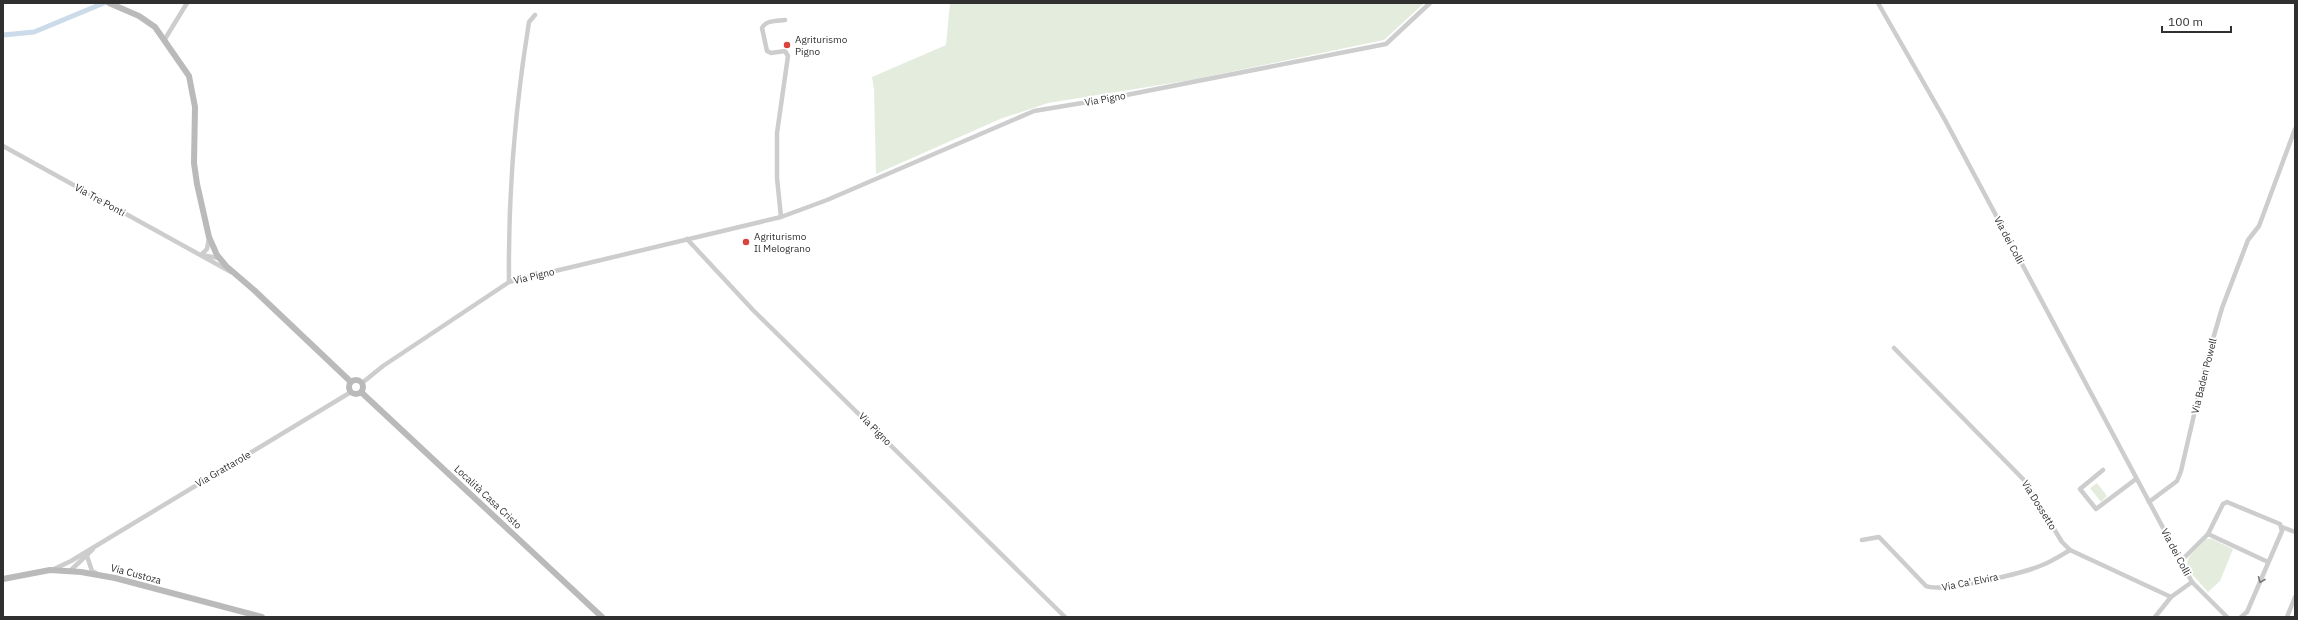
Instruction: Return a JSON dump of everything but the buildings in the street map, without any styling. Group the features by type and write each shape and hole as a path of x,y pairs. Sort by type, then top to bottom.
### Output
{"street":[{"path":"165,39 187,3"},
{"name":"Via Pigno","path":"362,383 383,366 509,282 781,216 827,200 1034,111 1121,96 1386,44 1430,3"},
{"name":"Via dei Colli","path":"1878,3 1945,120 2192,582 2227,617"},
{"path":"112,4 139,16 155,27 165,39 189,76 193,89 195,107 194,163 202,210 209,237 219,258 351,382"},
{"path":"509,282 512,189 518,96 529,22 535,15"},
{"path":"781,216 777,178 776,133 788,56 785,51 771,53 767,51 762,28 764,24 785,20"},
{"name":"Via Baden Powell","path":"2149,502 2177,481 2181,471 2206,363 2222,308 2248,240 2259,226 2295,129"},
{"name":"Via Tre Ponti","path":"3,146 238,276"},
{"path":"199,254 207,249 209,237"},
{"name":"Via Pigno","path":"687,239 752,310 1064,617"},
{"path":"199,254 219,258"},
{"path":"210,261 219,258"},
{"name":"Via Dossetto","path":"1894,348 2024,480 2062,542 2070,550 2171,597"},
{"path":"356,380 362,383 363,388 361,392 357,394 351,392 349,389 351,382 356,380"},
{"name":"Via Grattarole","path":"50,570 71,561 351,392"},
{"name":"Località Casa Cristo","path":"361,392 602,617"},
{"path":"2103,470 2080,489 2096,509 2136,479"},
{"path":"2181,561 2208,534 2223,504 2227,502 2280,524 2282,529 2247,612 2241,617"},
{"path":"2282,529 2295,532"},
{"path":"2208,534 2268,562"},
{"name":"Via Ca' Elvira","path":"1862,540 1879,537 1926,586 1932,589 1943,589 1978,582 2040,566 2070,550"},
{"name":"Via Grattarole","path":"70,571 87,556 95,546"},
{"path":"87,556 92,571 97,574"},
{"path":"70,571 71,561"},
{"name":"Via Custoza","path":"3,579 50,570 97,574 262,617"},
{"path":"2155,617 2171,597 2192,582"},
{"path":"2287,617 2295,597"}],"shaded area":[{"path":"950,3 1423,4 1384,40 1191,80 1048,103 1000,119 876,174 874,89 872,77 946,45"},
{"path":"2097,483 2107,496 2101,502 2090,488"},
{"path":"2206,539 2212,539 2233,549 2220,581 2208,592 2189,570 2187,565 2191,555"}],"waterway":[{"path":"3,35 34,32 104,3"}],"place":[{"name":"Agriturismo Pigno","path":"787,45"},
{"name":"Agriturismo Il Melograno","path":"746,242"}]}
